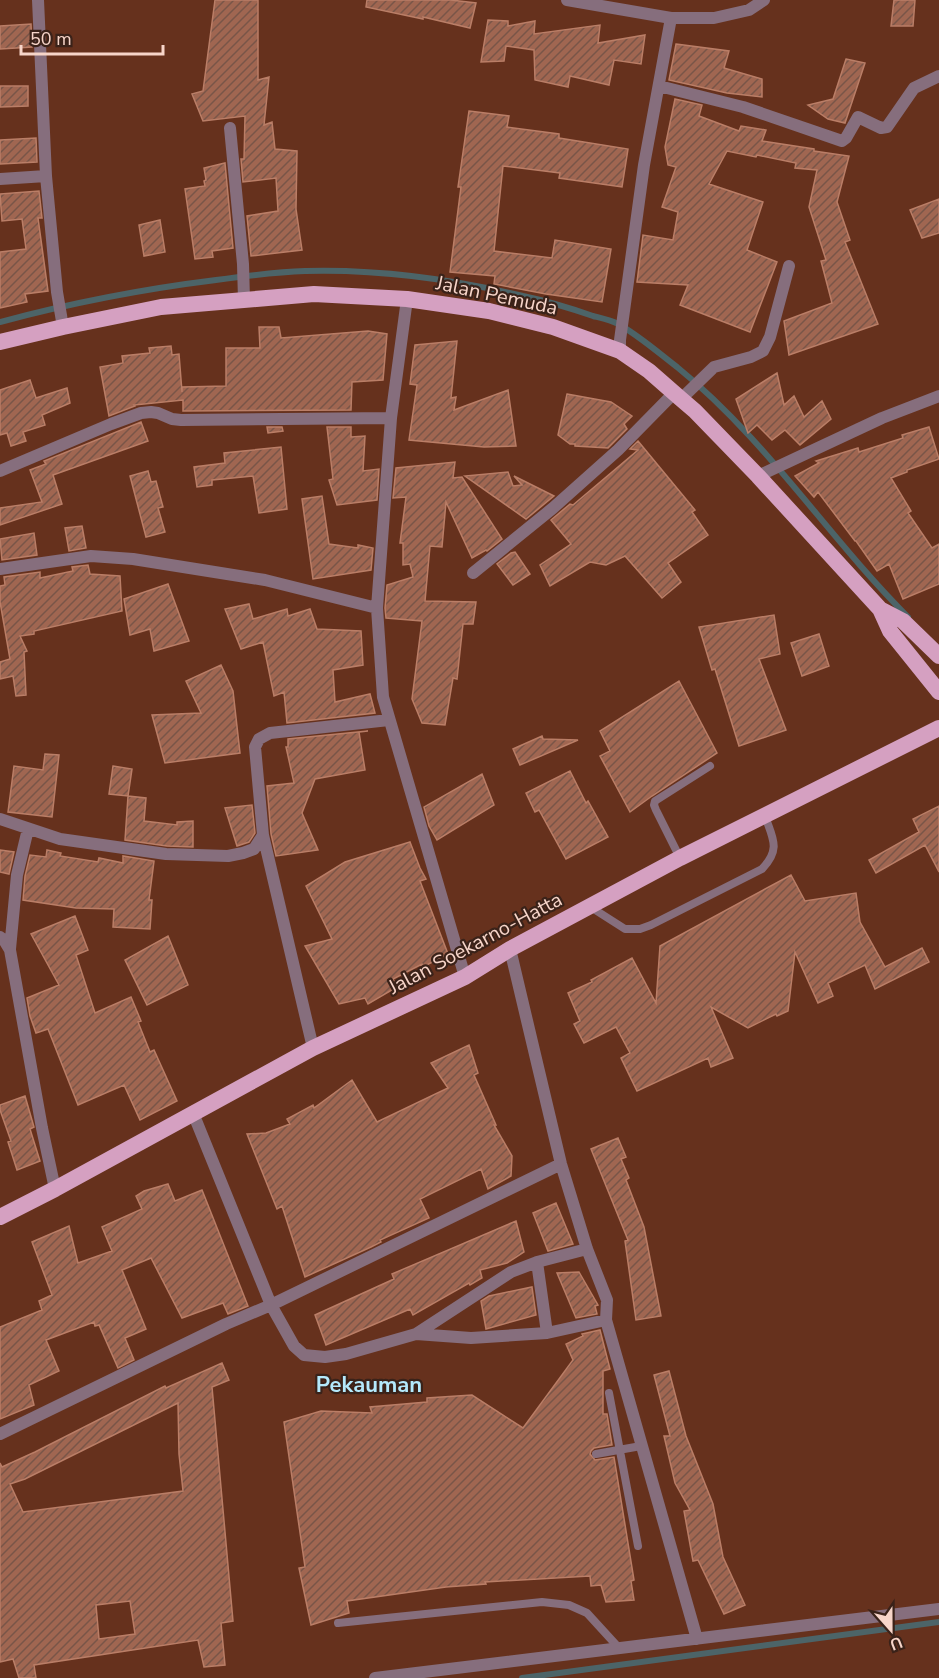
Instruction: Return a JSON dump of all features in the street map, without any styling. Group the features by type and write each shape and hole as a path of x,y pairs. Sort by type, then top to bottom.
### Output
{"highway":[{"name":"Jalan Pemuda","path":"0,342 61,321 244,295 314,294 407,299 489,311 620,345 649,371 682,394 695,411 764,474 880,609 890,631 939,692"},
{"name":"Jalan Pemuda","path":"880,609 903,621 939,656"},
{"name":"Jalan Soekarno-Hatta","path":"0,1217 313,1048 465,977 510,949 680,858 939,728"}],"street":[{"path":"38,0 46,176 61,321"},
{"path":"567,0 671,18 714,18 749,10 764,0"},
{"path":"620,345 642,176 671,18"},
{"path":"659,86 743,107 842,141 858,117 883,129 889,126 914,88 939,76"},
{"path":"230,128 244,295"},
{"path":"0,179 46,176"},
{"path":"472,573 553,508 714,367 751,357 763,351 770,337 789,266"},
{"path":"407,299 392,418 377,608 383,697 465,977"},
{"path":"764,474 882,418 939,396"},
{"path":"0,471 111,423 141,413 151,412 181,420 392,418"},
{"path":"0,569 91,556 133,559 265,580 377,608"},
{"path":"313,1048 263,835 255,747 259,739 270,733 389,720"},
{"path":"0,819 60,839 154,852 228,856 254,849 263,835"},
{"path":"28,829 17,875 10,950 55,1189"},
{"path":"0,937 10,950"},
{"path":"510,949 561,1164 587,1249 607,1300 606,1320 697,1639"},
{"path":"193,1113 271,1305 294,1346 304,1355 325,1357 346,1354 416,1334 511,1272 537,1262 587,1249"},
{"path":"0,1434 561,1164"},
{"path":"537,1262 546,1333"},
{"path":"416,1334 471,1338 546,1333 606,1320"},
{"path":"375,1678 939,1609"}],"lane":[{"path":"680,858 656,810 655,801 710,766"},
{"path":"590,906 626,929 640,929 762,869 771,860 775,850 764,814"},
{"path":"609,1393 638,1546"},
{"path":"596,1454 641,1446"},
{"path":"338,1623 542,1602 569,1605 587,1613 619,1648"}],"building":[{"path":"215,0 258,0 258,80 269,77 264,125 272,122 275,149 297,151 296,209 302,250 251,256 247,216 278,211 276,178 243,182 241,159 244,159 245,116 203,121 192,94 203,91"},
{"path":"367,0 451,0 476,3 470,28 366,7"},
{"path":"894,0 915,0 913,26 891,26"},
{"path":"488,20 508,21 508,26 535,21 534,34 600,25 598,43 645,35 641,64 614,60 609,85 570,76 568,87 535,80 534,50 506,46 504,61 481,62"},
{"path":"31,24 32,47 0,49 0,26"},
{"path":"676,44 729,51 724,68 762,79 762,97 727,93 669,80"},
{"path":"846,59 865,63 845,123 828,119 808,105 833,99"},
{"path":"0,86 28,86 28,106 0,107"},
{"path":"675,99 702,105 699,116 739,131 741,126 766,130 762,141 849,156 837,202 850,240 845,242 878,324 789,355 784,321 832,303 821,261 826,260 809,207 817,170 795,168 796,163 757,155 756,157 727,151 709,184 763,202 747,250 777,262 750,332 680,305 688,285 637,282 643,235 673,240 678,212 662,207 676,167 668,165 665,147"},
{"path":"469,111 509,116 507,127 559,134 559,138 628,149 622,187 559,178 560,173 503,166 494,251 552,258 555,240 611,249 602,302 494,284 495,276 450,272 461,187 458,187"},
{"path":"36,138 37,162 0,164 0,140"},
{"path":"225,163 233,248 212,251 213,257 195,259 185,189 205,186 204,168"},
{"path":"39,191 42,218 38,218 48,291 25,294 27,302 0,308 0,252 26,249 22,219 2,221 0,194"},
{"path":"939,199 939,233 922,238 910,210"},
{"path":"160,220 165,252 144,256 139,225"},
{"path":"259,327 279,327 281,338 368,331 387,334 383,380 352,382 351,410 183,411 183,400 134,405 109,416 100,367 123,363 122,356 150,353 149,348 171,346 172,355 179,354 182,392 182,387 226,386 226,348 260,348"},
{"path":"457,341 451,398 456,397 454,410 508,390 516,446 484,447 409,440 417,385 410,384 415,345"},
{"path":"777,373 784,405 794,396 804,417 822,401 831,419 800,445 785,430 772,440 757,425 748,433 736,399"},
{"path":"30,380 36,398 67,388 70,403 42,415 45,425 23,432 26,441 11,446 7,433 0,435 0,390"},
{"path":"567,394 611,402 632,416 624,424 627,429 608,448 570,444 558,435"},
{"path":"141,422 148,441 53,475 62,504 0,525 0,508 42,502 30,470 46,464 44,461"},
{"path":"267,427 282,427 283,431 268,433"},
{"path":"327,427 351,427 351,437 365,436 363,471 379,469 377,500 337,505 329,480 333,479"},
{"path":"929,427 939,459 891,478 911,511 908,513 932,548 939,544 939,584 903,599 889,564 877,571 818,492 814,497 795,476 819,463 816,461 858,448 859,452"},
{"path":"638,441 695,510 692,512 708,535 668,563 681,582 662,598 625,556 606,565 590,562 550,586 540,565 571,544 551,520 570,504 573,505 638,450 630,449"},
{"path":"281,447 287,509 259,513 253,476 212,480 212,485 197,487 194,467 225,463 224,453"},
{"path":"455,462 453,478 462,477 502,539 487,551 472,558 446,502 442,547 430,546 425,601 476,602 473,624 463,624 457,679 453,678 445,725 422,723 412,699 422,621 386,618 385,608 387,585 413,577 410,564 403,565 403,543 400,543 406,497 393,498 396,468"},
{"path":"148,471 151,482 156,481 163,507 158,508 165,532 146,537 130,476"},
{"path":"508,472 513,486 522,485 514,476 554,496 526,519 465,476"},
{"path":"322,496 329,544 373,548 371,570 313,579 302,499"},
{"path":"82,526 86,548 69,551 65,528"},
{"path":"34,533 37,555 2,560 0,539"},
{"path":"515,552 530,574 513,585 497,564"},
{"path":"88,565 90,574 120,576 122,611 20,636 27,651 24,652 26,695 16,696 13,676 0,679 0,662 10,659 0,602 0,586 5,585 4,577 40,572 40,578 73,571 72,567"},
{"path":"168,584 189,641 154,651 150,629 130,635 124,599"},
{"path":"249,604 253,619 287,609 288,616 310,609 317,629 361,631 363,665 333,670 335,702 370,694 375,713 287,723 284,692 274,696 263,642 241,649 225,609"},
{"path":"774,615 780,654 759,659 786,730 739,746 699,627"},
{"path":"819,634 829,666 802,676 791,643"},
{"path":"221,665 233,691 240,753 165,763 152,715 201,713 186,681"},
{"path":"679,681 717,753 630,812 600,756 610,751 600,731"},
{"path":"368,731 359,732 365,770 315,779 302,813 318,850 276,856 271,834 267,786 294,783 286,747 288,747 288,739"},
{"path":"542,736 543,739 578,740 520,765 513,749"},
{"path":"45,754 59,755 52,817 8,812 14,766 43,770"},
{"path":"113,766 132,769 128,796 109,794"},
{"path":"570,771 586,803 588,801 608,837 566,859 539,810 535,812 526,793"},
{"path":"482,774 494,805 437,840 429,826 424,807"},
{"path":"128,796 146,798 144,821 177,825 177,822 193,821 193,847 125,840"},
{"path":"252,805 255,833 249,842 237,846 225,808"},
{"path":"939,806 939,872 925,845 876,873 869,860 919,832 913,819"},
{"path":"410,842 426,879 420,881 448,954 393,979 397,987 368,1004 365,998 339,1004 305,946 332,939 306,886 345,862"},
{"path":"0,850 14,852 9,874 0,872"},
{"path":"47,850 61,853 60,856 98,862 99,858 123,863 123,856 154,861 149,900 152,900 150,929 113,927 114,909 76,908 23,900 30,855 46,857"},
{"path":"791,875 805,901 856,893 860,922 885,967 922,948 929,962 875,989 865,965 828,983 833,996 818,1003 795,952 788,1011 777,1016 776,1014 748,1028 711,1007 733,1058 711,1067 708,1058 637,1091 621,1058 630,1053 616,1027 584,1043 574,1024 580,1021 568,993 592,982 591,980 632,958 656,1003 660,946"},
{"path":"75,916 88,950 76,955 95,1013 131,997 150,1052 154,1050 177,1101 140,1120 124,1085 78,1105 48,1029 36,1033 30,1016 27,998 59,985 31,934"},
{"path":"168,936 188,985 147,1005 125,960"},
{"path":"469,1045 478,1073 474,1075 496,1125 494,1125 512,1156 511,1176 488,1189 481,1169 420,1199 429,1218 305,1277 282,1206 277,1209 247,1134 266,1133 290,1124 287,1119 313,1105 314,1108 352,1080 377,1122 448,1088 431,1063"},
{"path":"25,1096 34,1127 30,1129 40,1161 17,1170 0,1105"},
{"path":"618,1138 626,1157 621,1159 629,1178 626,1180 644,1227 661,1316 636,1320 625,1241 628,1240 591,1149"},
{"path":"168,1184 175,1201 202,1190 248,1306 228,1314 223,1303 182,1318 151,1258 122,1270 146,1329 125,1338 134,1360 118,1368 99,1325 95,1326 94,1322 46,1340 59,1371 29,1385 34,1405 0,1419 0,1327 42,1310 39,1301 52,1295 32,1242 69,1226 78,1263 112,1251 102,1227 142,1209 136,1196 144,1191"},
{"path":"556,1203 573,1244 548,1251 533,1213"},
{"path":"516,1221 524,1252 507,1263 480,1270 482,1278 413,1315 410,1309 326,1345 315,1315 394,1279 392,1274"},
{"path":"579,1272 598,1305 595,1306 597,1314 576,1318 557,1273"},
{"path":"532,1287 536,1315 486,1329 481,1301 489,1296"},
{"path":"600,1330 610,1369 603,1371 603,1414 607,1414 612,1445 594,1448 590,1454 595,1460 614,1457 634,1580 631,1581 634,1600 606,1602 601,1585 591,1586 590,1576 485,1582 486,1584 446,1587 347,1601 349,1613 311,1625 299,1568 305,1567 284,1422 321,1411 372,1413 370,1407 427,1402 427,1398 472,1395 523,1428 573,1360 566,1344 583,1336 582,1334"},
{"path":"222,1363 229,1380 212,1387 233,1621 221,1623 225,1665 204,1667 198,1640 34,1665 36,1678 19,1678 13,1659 0,1662 0,1463 2,1467 165,1386 166,1388","holes":["178,1403 179,1454 183,1491 23,1512 10,1484 25,1479","130,1601 135,1634 99,1639 96,1605"]},
{"path":"669,1371 686,1436 713,1504 723,1557 745,1605 724,1614 698,1560 693,1561 684,1511 690,1510 675,1483 664,1436 670,1436 654,1375"}],"waterway":[{"path":"0,322 134,292 238,277 305,271 415,276 541,300 609,320 641,339 677,367 740,425 850,554 908,617"},
{"path":"522,1678 939,1622"}],"district":[{"name":"Pekauman","path":"369,1384"}]}
